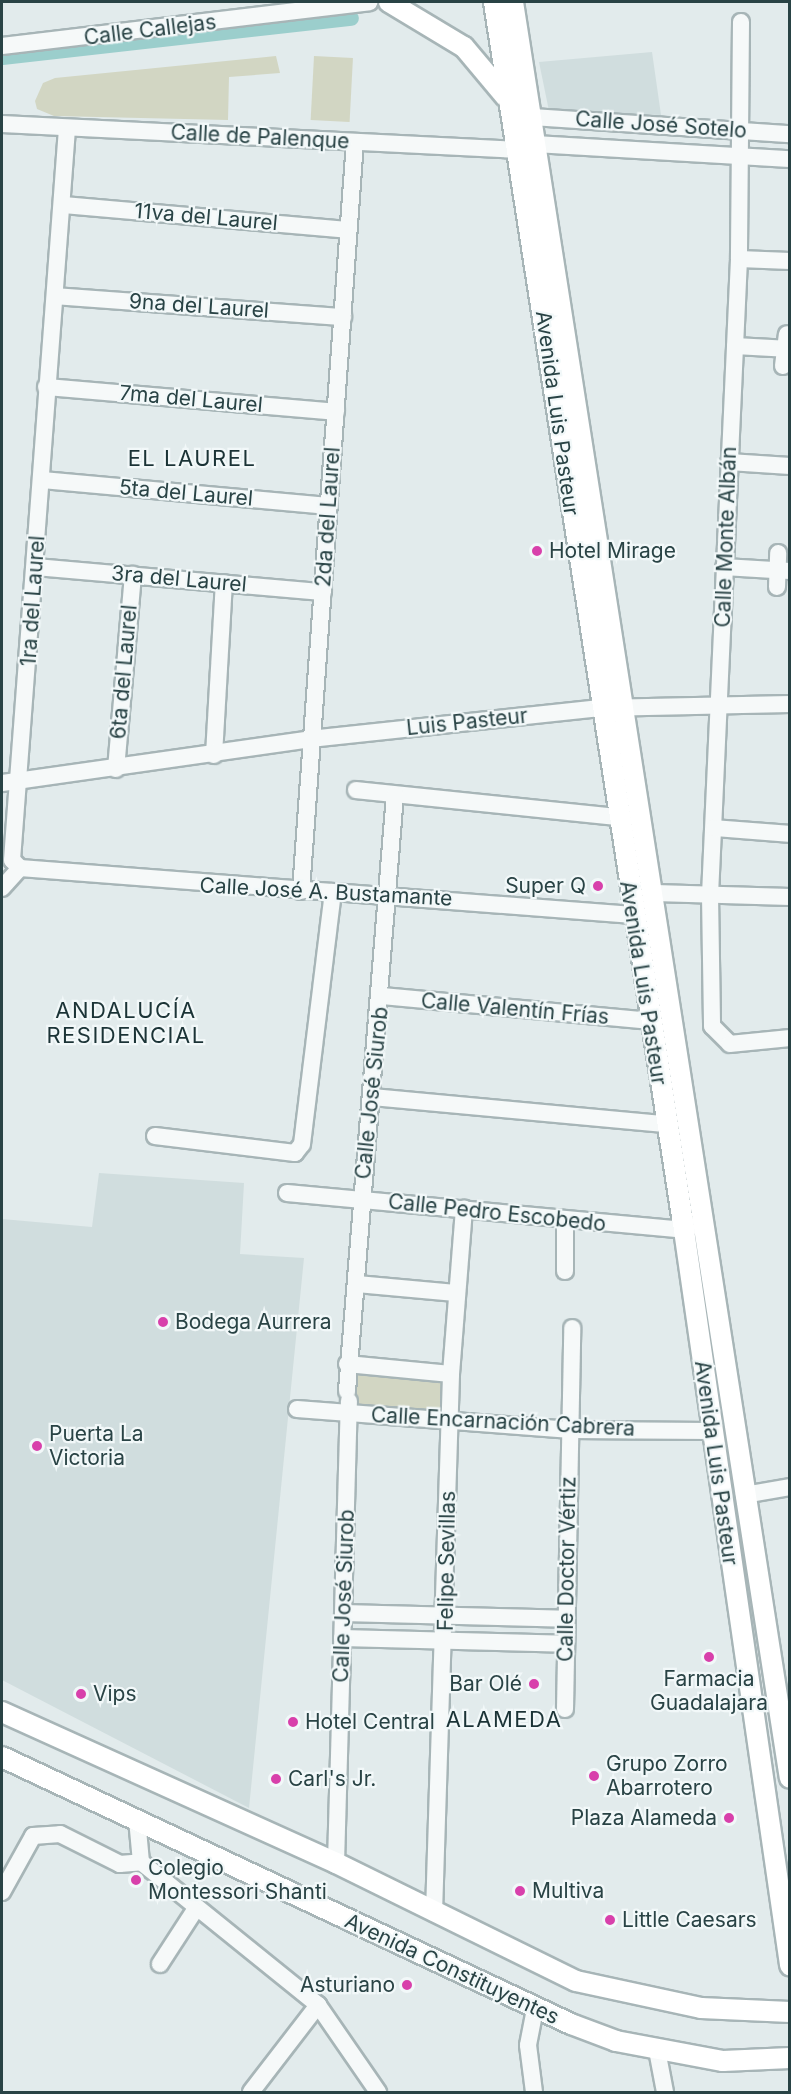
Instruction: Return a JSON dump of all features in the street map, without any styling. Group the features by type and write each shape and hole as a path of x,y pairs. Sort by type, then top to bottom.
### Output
{"main road":[{"path":"389,2 464,47 510,102"},
{"name":"Avenida Luis Pasteur","path":"494,2 510,102 527,147 655,893 744,1495 789,1778"},
{"name":"Avenida Luis Pasteur","path":"513,2 532,117 527,147 600,708 619,817 665,1124 684,1230 710,1431 789,1965"},
{"path":"696,1315 717,1314"},
{"name":"Avenida Constituyentes","path":"2,1712 336,1863 576,1981 701,2007 789,2012"},
{"name":"Avenida Constituyentes","path":"2,1757 535,2009 657,2050 723,2061 789,2058"}],"street":[{"name":"Calle Callejas","path":"2,46 369,2"},
{"name":"Calle Monte Albán","path":"741,22 738,155 739,259 710,895 712,1026 730,1044 789,1038"},
{"name":"Calle José Sotelo","path":"532,117 789,134"},
{"name":"Calle de Palenque","path":"2,124 355,142 527,147"},
{"name":"1ra del Laurel","path":"20,868 12,860 20,782 42,480 46,387 63,205 67,128"},
{"name":"2da del Laurel","path":"301,891 310,739 323,592 355,142"},
{"name":"Calle José Sotelo","path":"527,147 789,159"},
{"name":"11va del Laurel","path":"63,205 348,230"},
{"path":"739,259 789,261"},
{"name":"9na del Laurel","path":"55,296 343,317"},
{"path":"735,346 786,349"},
{"name":"7ma del Laurel","path":"46,387 336,412"},
{"path":"729,462 789,466"},
{"name":"5ta del Laurel","path":"42,480 329,506"},
{"path":"724,567 782,565 777,587"},
{"name":"3ra del Laurel","path":"35,567 323,592"},
{"name":"6ta del Laurel","path":"116,769 133,575"},
{"path":"214,755 224,583"},
{"name":"Luis Pasteur","path":"310,739 600,708 624,710 789,704"},
{"path":"2,783 116,769 310,739"},
{"path":"356,790 619,817"},
{"name":"Calle José Siurob","path":"336,1863 349,1402 347,1364 357,1284 362,1200 382,996 395,795"},
{"path":"714,828 789,834"},
{"path":"2,888 20,868"},
{"name":"Calle José A. Bustamante","path":"20,868 301,891 388,894 633,915"},
{"path":"155,1136 296,1153 302,1144 333,892"},
{"path":"655,893 789,897"},
{"name":"Calle Valentín Frías","path":"382,996 649,1021"},
{"path":"372,1097 665,1124"},
{"name":"Calle Pedro Escobedo","path":"287,1193 684,1230"},
{"name":"Felipe Sevillas","path":"434,1912 446,1616 451,1374 464,1209"},
{"path":"565,1220 565,1271"},
{"path":"684,1230 704,1220"},
{"path":"357,1284 456,1293"},
{"name":"Calle Doctor Vértiz","path":"565,1709 572,1328"},
{"path":"347,1364 451,1374"},
{"name":"Calle Encarnación Cabrera","path":"297,1409 349,1402 449,1423 571,1430 710,1431"},
{"path":"744,1495 789,1487"},
{"path":"343,1613 566,1619"},
{"path":"342,1638 565,1644"},
{"path":"137,1819 141,1862 195,1910 318,2005 378,2092"},
{"path":"2,1892 33,1836 60,1834 120,1864 141,1862"},
{"path":"160,1964 195,1910"},
{"path":"251,2092 318,2005"},
{"path":"534,2092 528,2045 535,2009"},
{"path":"657,2050 665,2092"}],"shaded area":[{"path":"652,52 661,115 549,111 539,62"},
{"path":"99,1173 244,1183 240,1254 304,1258 249,1808 2,1680 2,1219 92,1227"}],"green space":[{"path":"276,56 280,73 229,77 228,120 54,116 37,109 35,101 43,83 55,78"},
{"path":"314,56 353,58 350,122 311,120"},
{"path":"351,1367 447,1377 443,1417 347,1407"}],"waterway":[{"path":"2,57 351,18"}],"place":[{"name":"Hotel Mirage","path":"537,551"},
{"name":"Super Q","path":"598,886"},
{"name":"Bodega Aurrera","path":"163,1322"},
{"name":"Puerta La Victoria","path":"37,1446"},
{"name":"Farmacia Guadalajara","path":"709,1657"},
{"name":"Bar Olé","path":"534,1684"},
{"name":"Vips","path":"81,1694"},
{"name":"Hotel Central","path":"293,1722"},
{"name":"Grupo Zorro Abarrotero","path":"594,1776"},
{"name":"Carl's Jr.","path":"276,1779"},
{"name":"Plaza Alameda","path":"729,1818"},
{"name":"Colegio Montessori Shanti","path":"136,1880"},
{"name":"Multiva","path":"520,1891"},
{"name":"Little Caesars","path":"610,1920"},
{"name":"Asturiano","path":"407,1985"}],"district":[{"name":"EL LAUREL","path":"192,459"},
{"name":"ANDALUCÍA RESIDENCIAL","path":"126,1022"},
{"name":"ALAMEDA","path":"504,1720"}]}
